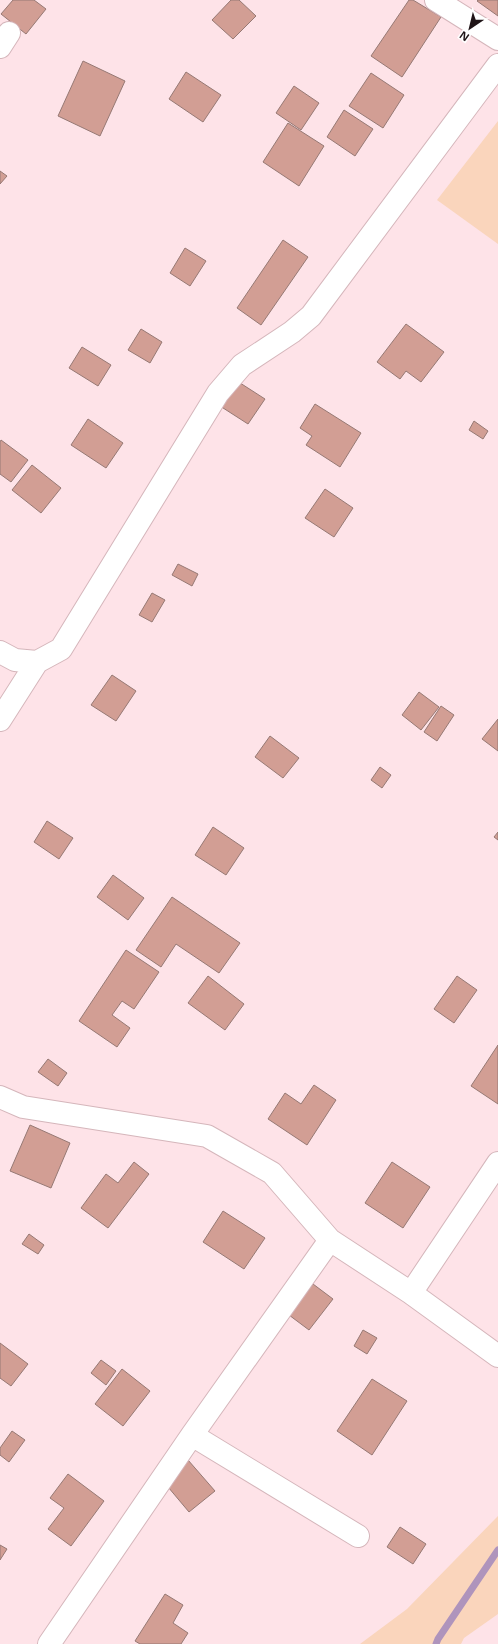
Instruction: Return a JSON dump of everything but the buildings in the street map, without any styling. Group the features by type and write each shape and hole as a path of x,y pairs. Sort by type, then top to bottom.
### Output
{"street":[{"path":"436,0 498,39"},
{"path":"0,720 37,662 61,649 218,393 242,365 292,332 311,316 498,65"},
{"path":"0,652 15,660 37,662"},
{"path":"0,1097 23,1107 207,1136 272,1174 330,1240 411,1293 498,1356"},
{"path":"411,1293 498,1163"},
{"path":"49,1644 192,1435 330,1240"},
{"path":"192,1435 358,1536"}],"shaded area":[{"path":"498,121 498,244 437,200"},
{"path":"498,1516 498,1614 464,1638 461,1644 360,1644 407,1609"}],"waterway":[{"path":"436,1644 498,1550"}]}
